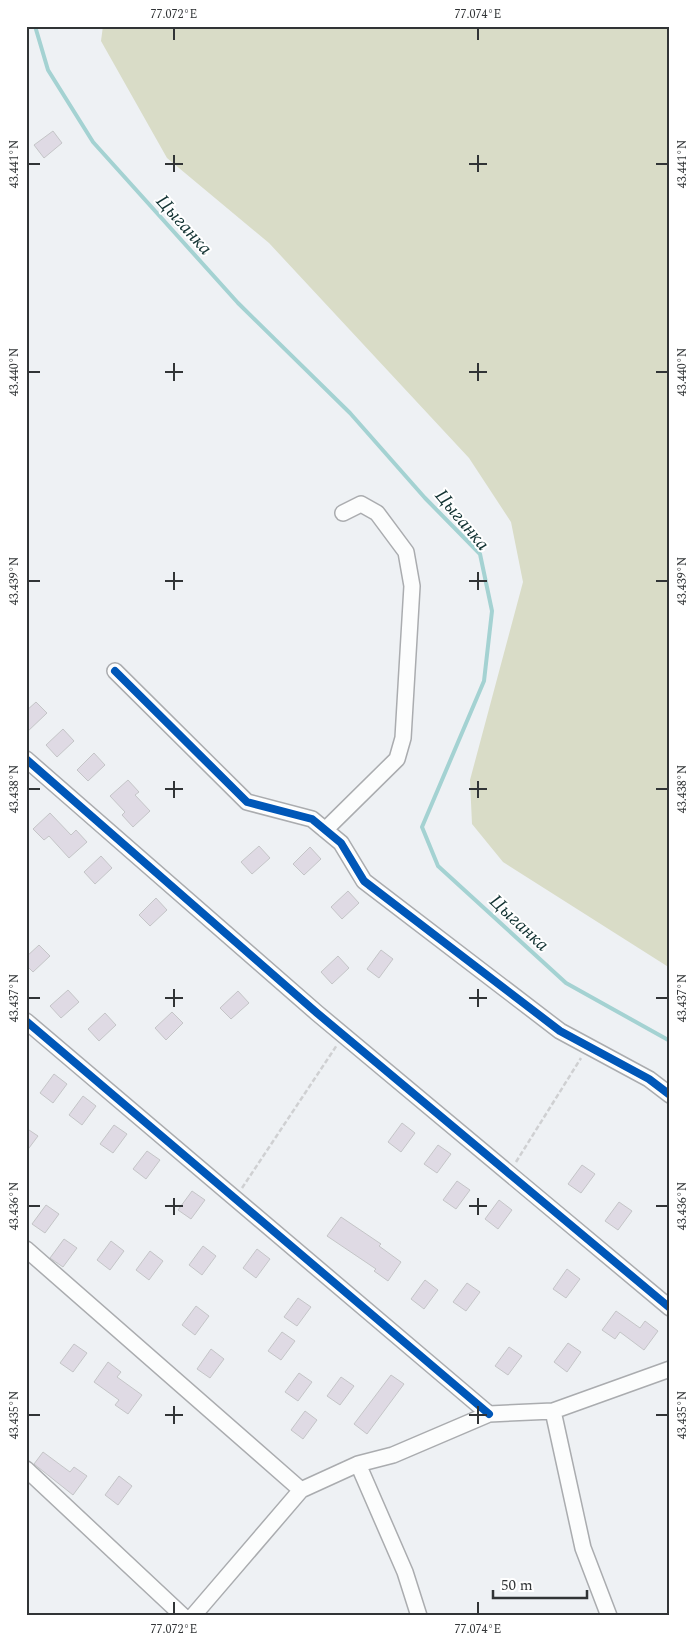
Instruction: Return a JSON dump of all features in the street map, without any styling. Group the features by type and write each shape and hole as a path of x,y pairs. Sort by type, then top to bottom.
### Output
{"street":[{"path":"325,830 397,759 403,738 412,586 406,552 378,513 361,504 343,513"},
{"path":"115,671 247,802 312,819 341,843 364,882 560,1031 649,1079 670,1095"},
{"path":"28,764 343,1035 670,1308"},
{"path":"26,1021 234,1200 489,1414"},
{"path":"26,1249 301,1490"},
{"path":"193,1616 301,1490 358,1464 393,1455 489,1414 553,1411 670,1369"},
{"path":"553,1411 583,1548 609,1616"},
{"path":"358,1464 405,1572 419,1616"},
{"path":"26,1469 183,1616"}],"path":[{"path":"234,1200 343,1035"},
{"path":"509,1174 588,1046"}],"green space":[{"path":"103,26 670,26 670,968 503,862 472,824 470,780 523,582 511,522 469,458 269,243 167,158 101,41"}],"building":[{"path":"53,131 62,143 44,158 34,145"},
{"path":"36,702 47,713 26,733 26,711"},
{"path":"63,729 74,741 57,757 46,745"},
{"path":"94,753 105,765 88,781 77,770"},
{"path":"128,780 139,792 135,795 150,811 133,827 122,815 125,812 110,796"},
{"path":"50,813 71,835 76,830 87,842 69,858 49,836 44,840 33,829"},
{"path":"259,846 270,858 252,874 241,862"},
{"path":"310,847 321,859 304,875 293,864"},
{"path":"101,856 112,868 95,884 84,872"},
{"path":"348,891 359,903 342,919 331,907"},
{"path":"156,898 167,910 150,926 139,915"},
{"path":"39,945 50,956 33,972 26,965 26,957"},
{"path":"381,950 393,959 379,978 367,969"},
{"path":"338,956 349,968 332,984 321,972"},
{"path":"68,990 79,1002 61,1018 50,1006"},
{"path":"238,991 249,1003 231,1019 220,1008"},
{"path":"172,1012 183,1023 166,1040 155,1028"},
{"path":"105,1013 116,1025 99,1041 88,1029"},
{"path":"54,1074 67,1084 53,1103 40,1093"},
{"path":"83,1096 96,1106 82,1125 69,1115"},
{"path":"402,1123 415,1133 401,1152 388,1142"},
{"path":"114,1125 127,1134 113,1153 100,1144"},
{"path":"26,1128 38,1136 26,1152"},
{"path":"438,1145 451,1154 437,1173 424,1164"},
{"path":"147,1151 160,1160 146,1179 133,1169"},
{"path":"582,1165 595,1174 581,1193 568,1184"},
{"path":"457,1181 470,1190 456,1209 443,1200"},
{"path":"192,1191 205,1200 191,1219 178,1210"},
{"path":"499,1200 512,1210 498,1229 485,1219"},
{"path":"619,1202 632,1211 618,1230 605,1221"},
{"path":"46,1205 59,1214 45,1233 32,1224"},
{"path":"341,1217 381,1244 379,1246 401,1262 388,1281 374,1271 376,1269 327,1236"},
{"path":"64,1239 77,1248 63,1267 50,1258"},
{"path":"111,1241 124,1251 110,1270 97,1260"},
{"path":"203,1246 216,1256 202,1275 189,1265"},
{"path":"257,1249 270,1259 256,1278 243,1268"},
{"path":"150,1251 163,1261 149,1280 136,1270"},
{"path":"567,1269 580,1279 566,1298 553,1289"},
{"path":"425,1280 438,1290 424,1309 411,1299"},
{"path":"467,1283 480,1292 466,1311 453,1302"},
{"path":"298,1298 311,1307 297,1326 284,1317"},
{"path":"196,1306 209,1316 195,1335 182,1325"},
{"path":"616,1311 640,1328 645,1321 658,1331 644,1350 620,1332 615,1339 602,1330"},
{"path":"282,1332 295,1341 281,1360 268,1351"},
{"path":"568,1343 581,1352 567,1372 554,1362"},
{"path":"74,1344 87,1353 73,1372 60,1363"},
{"path":"509,1347 522,1356 508,1375 495,1366"},
{"path":"211,1349 224,1359 210,1378 197,1369"},
{"path":"108,1362 121,1372 117,1377 142,1395 128,1414 115,1405 119,1400 94,1382"},
{"path":"299,1373 312,1382 298,1401 285,1392"},
{"path":"391,1375 404,1384 367,1434 354,1424"},
{"path":"341,1377 354,1386 340,1405 327,1396"},
{"path":"305,1411 317,1420 303,1439 291,1430"},
{"path":"43,1452 70,1472 74,1467 87,1476 73,1495 34,1464"},
{"path":"119,1476 132,1486 118,1505 105,1495"}],"waterway":[{"name":"Цыганка","path":"35,26 48,70 93,142 238,303 350,413 425,498 480,554 492,611 484,681 422,827 438,866 566,983 670,1041"}],"cycle path":[{"path":"115,671 247,802 312,819 341,843 364,881 560,1031 649,1079 670,1095"},
{"path":"26,759 317,1013 670,1308"},
{"path":"26,1021 489,1414"}]}
